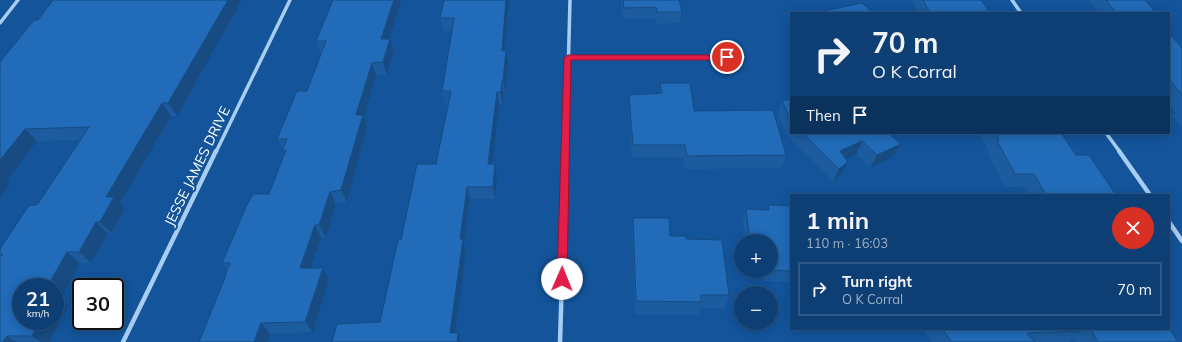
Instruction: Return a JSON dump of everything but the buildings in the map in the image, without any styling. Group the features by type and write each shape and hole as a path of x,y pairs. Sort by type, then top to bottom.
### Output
{"street":[{"path":"0,23 18,0"},
{"name":"JESSE JAMES DRIVE","path":"122,342 290,0"},
{"path":"560,342 570,0"},
{"path":"1012,0 1020,12"},
{"path":"568,58 743,57"},
{"path":"1107,134 1149,194"},
{"path":"1170,223 1182,241"}],"route":[{"path":"562,279 568,58 727,57"}]}
